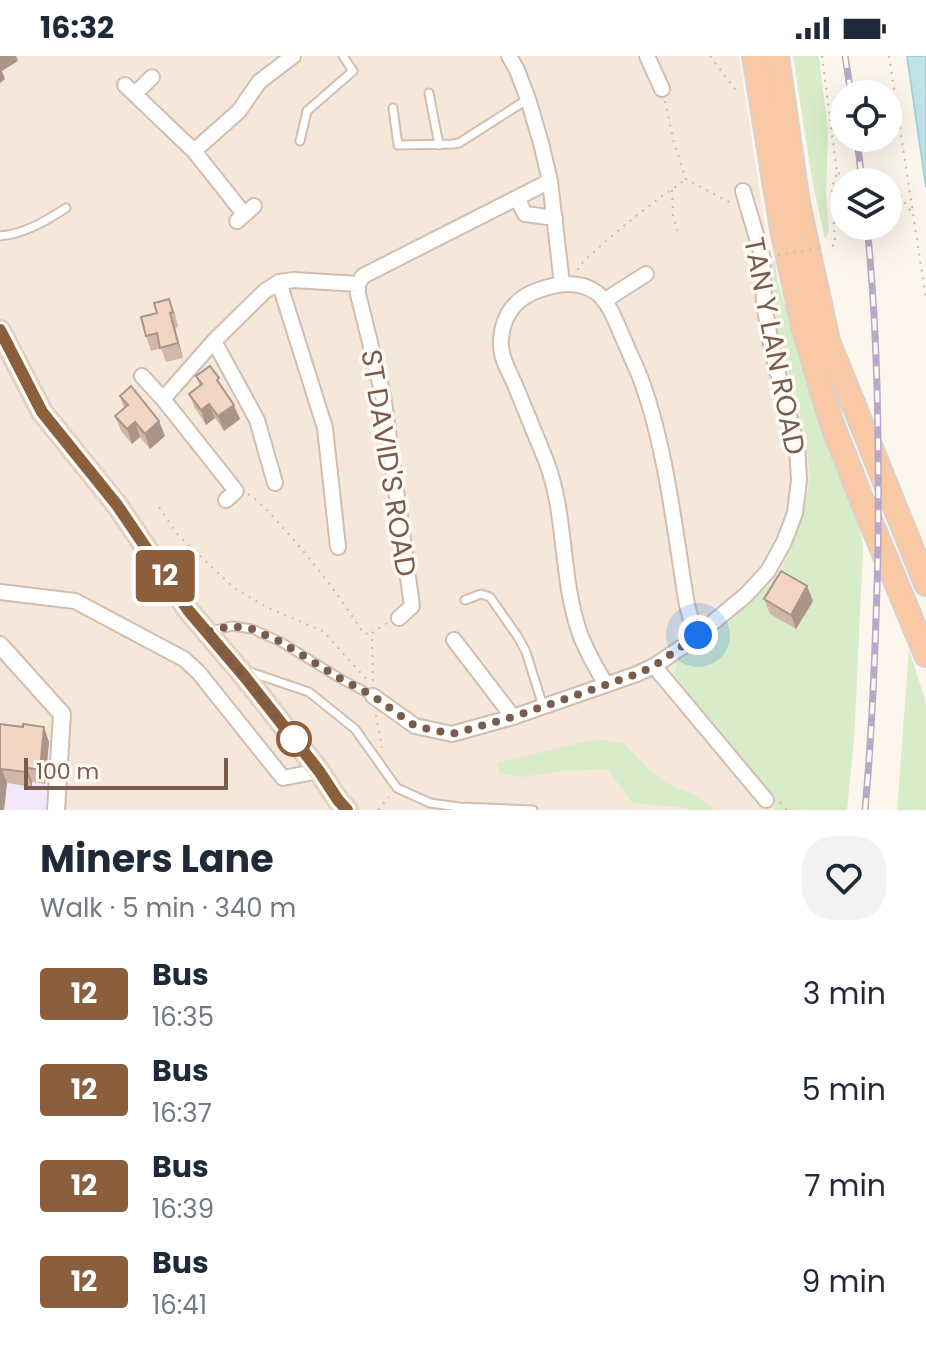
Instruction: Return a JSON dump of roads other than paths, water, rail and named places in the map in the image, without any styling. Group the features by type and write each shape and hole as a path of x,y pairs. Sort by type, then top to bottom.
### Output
{"highway":[{"path":"754,56 782,230 803,326 831,421 926,655"},
{"path":"777,56 798,203 828,341 926,584"}],"main road":[{"path":"0,331 42,412 117,505 188,610 319,771 340,807"}],"street":[{"path":"194,151 239,111 259,82 293,56"},
{"path":"509,56 528,99 550,181 569,284"},
{"path":"647,56 662,89"},
{"path":"152,77 130,89 194,151 245,214"},
{"path":"163,399 214,341 265,291 279,282 358,284 363,276 550,181"},
{"name":"TAN Y LAN ROAD","path":"373,696 415,726 452,734 513,717 654,666 746,595 768,571 795,513 797,446 772,351 764,303 762,255 743,191"},
{"path":"517,198 525,214 555,218"},
{"path":"604,301 646,274"},
{"path":"279,282 325,428 338,547"},
{"name":"ST DAVID'S ROAD","path":"358,284 383,395 412,606 399,618"},
{"path":"606,685 578,630 559,510 547,462 501,346 508,312 530,293 569,284 598,294 618,326 643,385 660,446 687,605 698,635"},
{"path":"214,341 257,420 275,483"},
{"path":"142,376 163,399 231,495"},
{"path":"0,592 75,601 184,659 199,673 283,778 319,771"},
{"path":"454,640 513,717"},
{"path":"0,645 62,714 56,810"},
{"path":"654,666 766,800"}],"lane":[{"path":"300,141 307,111 353,71 343,56"},
{"path":"429,93 439,145"},
{"path":"393,108 398,145 439,145 459,143 528,99"},
{"path":"0,236 17,234 66,208"},
{"path":"465,600 481,594 490,597 526,652 543,706"},
{"path":"205,632 232,626 252,629 281,642 373,696"},
{"path":"237,668 309,692 355,729 397,788 430,803 533,810"}],"water":[{"path":"907,56 926,56 926,187"}],"railway":[{"path":"845,56 849,80"},
{"path":"859,152 860,168"},
{"path":"865,810 874,679 878,508 876,346 868,240"}]}
